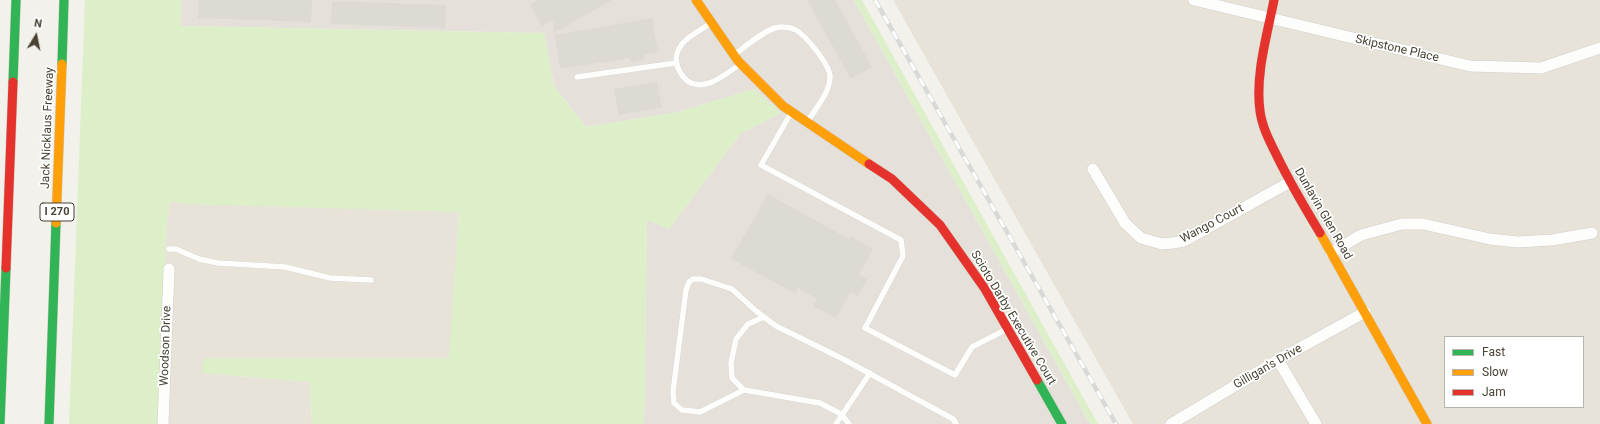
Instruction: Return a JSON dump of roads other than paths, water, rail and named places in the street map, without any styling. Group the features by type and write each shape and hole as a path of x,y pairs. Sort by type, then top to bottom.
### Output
{"main road":[{"path":"0,424 16,0"},
{"name":"Jack Nicklaus Freeway","path":"49,424 64,0"},
{"name":"Scioto Darby Executive Court","path":"696,0 741,64 784,106 892,179 940,225 985,290 1062,424"},
{"name":"Dunlavin Glen Road","path":"1274,0 1262,63 1259,94 1260,112 1266,134 1290,182 1365,312 1427,424"}],"street":[{"name":"Skipstone Place","path":"1194,0 1470,66 1541,68 1600,48"},
{"name":"Wango Court","path":"1093,170 1125,223 1142,238 1162,244 1184,241 1290,182"},
{"path":"1331,253 1361,235 1402,224 1423,224 1490,239 1518,242 1552,240 1592,233"},
{"name":"Woodson Drive","path":"163,424 169,269"},
{"name":"Gilligan's Drive","path":"1171,424 1278,360 1365,312"},
{"path":"1278,360 1316,424"}],"lane":[{"path":"711,23 685,41 678,51 676,63 680,73 689,82 695,84 705,84 719,80 741,64"},
{"path":"734,55 754,40 775,28 786,26 796,30 809,41 828,68 830,76 829,85 807,122"},
{"path":"577,78 676,63"},
{"path":"792,111 761,165 901,240 903,256 865,328 955,375 972,347 1008,329"},
{"path":"169,249 176,249 199,259 218,263 285,267 330,278 371,280"},
{"path":"744,390 700,412 682,410 674,403 673,392 686,290 689,282 693,279 701,279 732,289 776,326 870,373 953,419 956,424"},
{"path":"764,317 748,324 736,339 731,363 732,378 744,390 820,403 841,414 849,424"},
{"path":"836,424 841,414 870,373"}],"railway":[{"path":"875,0 1116,424"}]}
